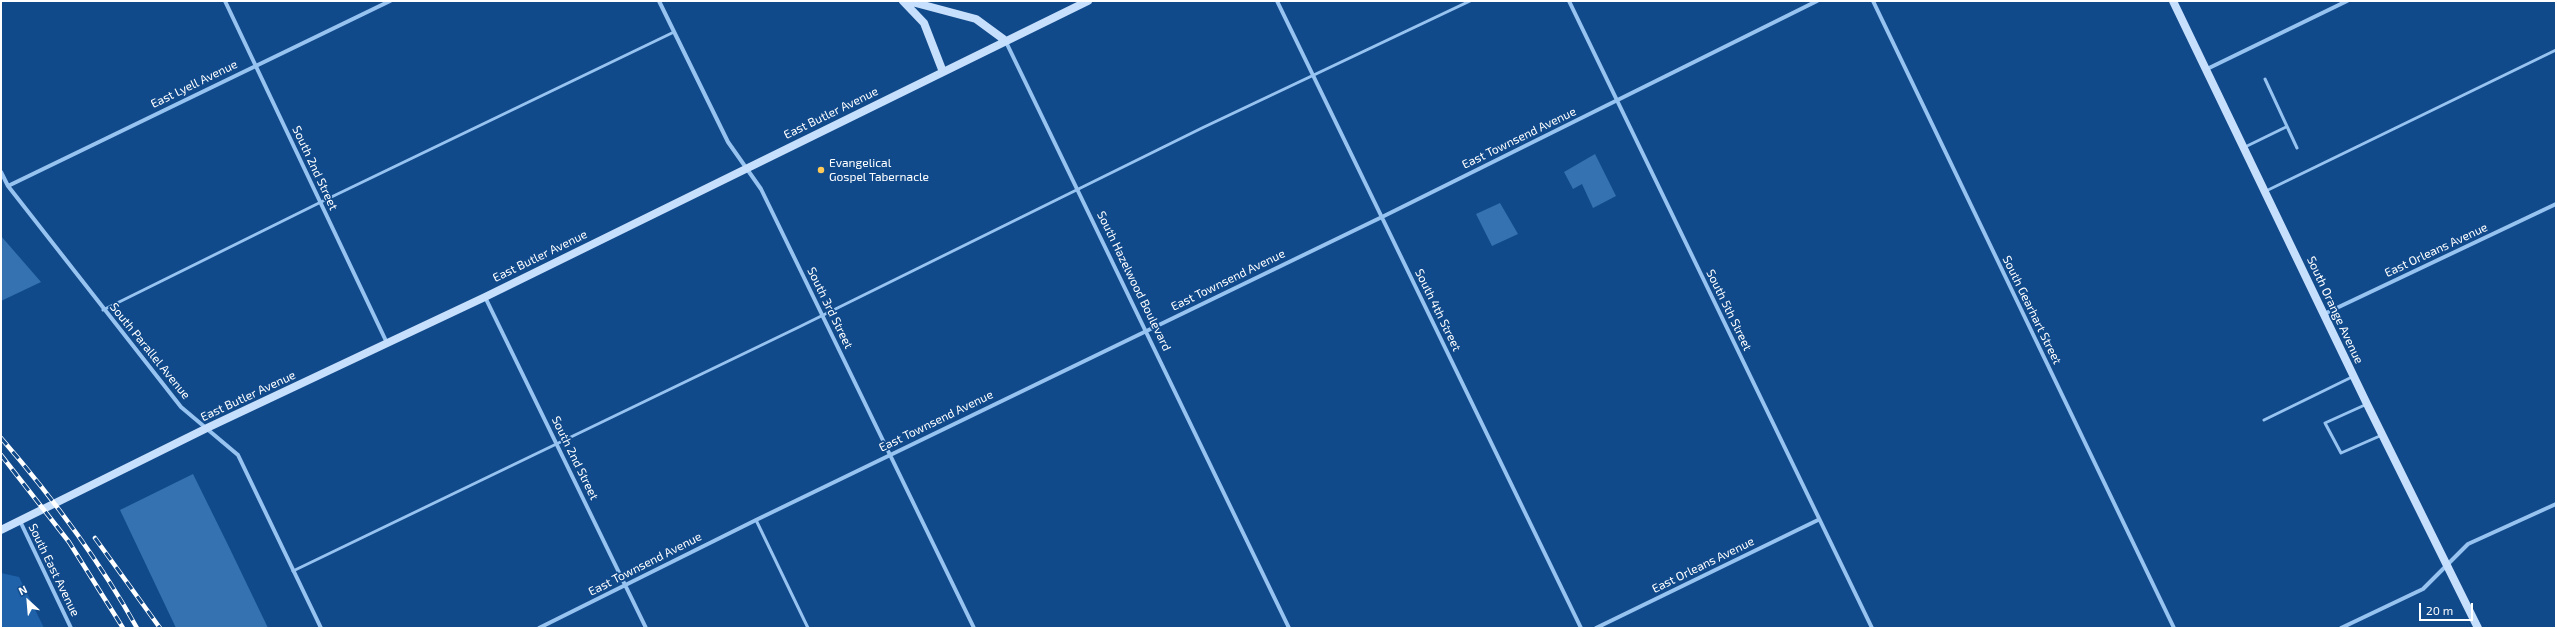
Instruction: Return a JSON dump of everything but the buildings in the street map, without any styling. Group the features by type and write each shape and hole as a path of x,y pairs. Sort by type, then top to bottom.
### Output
{"street":[{"name":"South 2nd Street","path":"225,1 387,343"},
{"name":"East Lyell Avenue","path":"8,186 390,1"},
{"name":"South 3rd Street","path":"659,1 728,142 761,189 974,628"},
{"path":"903,1 924,23 943,72"},
{"name":"South Hazelwood Boulevard","path":"908,1 976,19 1006,41 1145,332 1290,628"},
{"name":"East Butler Avenue","path":"1,530 207,428 485,297 1088,1"},
{"name":"South 4th Street","path":"1277,1 1581,628"},
{"name":"South 5th Street","path":"1569,1 1818,520 1872,628"},
{"name":"East Townsend Avenue","path":"539,628 600,599 625,584 756,520 1382,217 1817,1"},
{"name":"South Gearhart Street","path":"1872,1 2174,628"},
{"name":"South Orange Avenue","path":"2174,1 2382,435 2478,628"},
{"path":"2207,69 2348,1"},
{"name":"South Parallel Avenue","path":"1,172 8,186 103,310 181,407 238,455 321,628"},
{"name":"East Orleans Avenue","path":"2324,314 2556,204"},
{"name":"South 2nd Street","path":"485,297 646,628"},
{"path":"2341,628 2423,589 2447,567 2468,544 2556,504"},
{"name":"East Orleans Avenue","path":"1596,628 1818,520"},
{"name":"South East Avenue","path":"19,521 72,628"}],"lane":[{"path":"293,571 822,315 1202,128 1470,1"},
{"path":"103,310 321,202 674,32"},
{"path":"2266,191 2556,50"},
{"path":"2265,78 2286,127 2297,148"},
{"path":"2245,147 2286,127"},
{"path":"2264,420 2354,376"},
{"path":"2367,404 2325,424 2341,453 2382,435"},
{"path":"756,520 808,628"}],"shaded area":[{"path":"1,573 19,577 44,628 1,628"}],"railway":[{"path":"1,438 74,530 107,578 137,628"},
{"path":"1,455 69,542 123,628"},
{"path":"95,538 160,628"}],"place":[{"name":"Evangelical Gospel Tabernacle","path":"821,170"}]}
